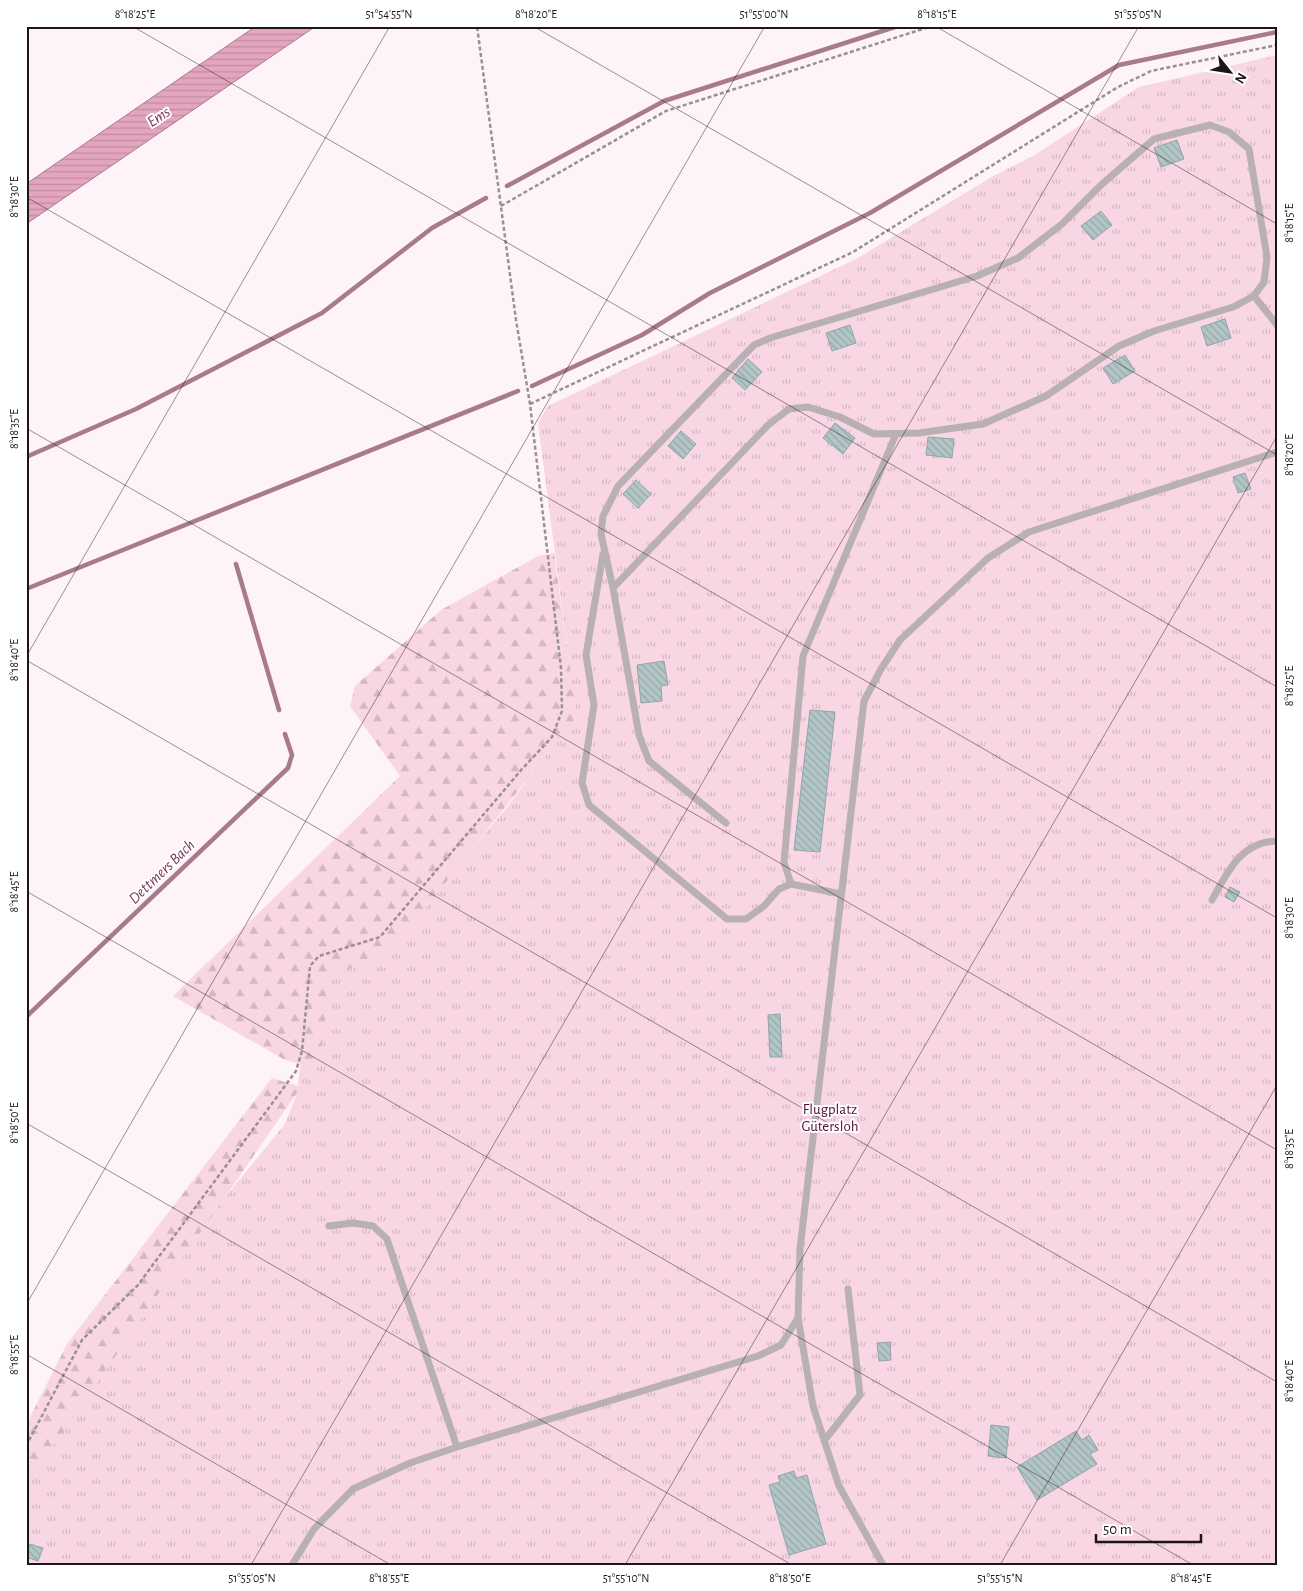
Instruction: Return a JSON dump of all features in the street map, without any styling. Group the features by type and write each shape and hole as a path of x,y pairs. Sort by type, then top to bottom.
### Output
{"lane":[{"path":"613,588 768,425 789,410 808,407 840,417 874,434 919,433 983,424 1046,396 1120,346 1154,330 1233,307 1254,296 1264,282 1267,257 1249,149 1229,132 1210,125 1154,139 1101,185 1062,224 1018,258 977,276 770,338 754,345 618,486 603,516 601,534 613,588 639,735 649,761 726,823"},
{"path":"1254,296 1277,325"},
{"path":"791,884 784,862 803,656 896,434"},
{"path":"883,1565 839,1486 813,1406 798,1318 800,1249 864,701 881,669 900,640 988,558 1029,532 1277,452"},
{"path":"604,549 586,655 594,705 582,783 589,805 727,919 746,919 764,906 779,889 791,884 841,894"},
{"path":"1212,900 1233,863 1247,848 1268,841 1277,841"},
{"path":"329,1226 353,1223 373,1226 388,1239 457,1447"},
{"path":"824,1441 860,1395 848,1289"},
{"path":"292,1565 314,1529 354,1489 410,1463 457,1447 758,1356 781,1345 798,1318"}],"path":[{"path":"26,1446 82,1340 138,1285 296,1071 302,1051 310,966 318,956 380,937 522,769 552,737 562,711 561,668 530,404 477,26"},
{"path":"501,206 666,111 932,26"},
{"path":"530,404 853,252 1118,87 1151,71 1277,45"}],"green space":[{"name":"Flugplatz Gütersloh","path":"1277,55 1277,1565 26,1565 26,1476 122,1323 285,1124 296,1097 314,969 392,946 507,807 564,731 571,676 538,423 548,406 856,259 995,175 1033,156 1139,87"},
{"path":"554,553 577,716 394,948 328,979 321,1058 314,1067 285,1060 173,996 400,776 350,706 355,686 441,610 538,556"},
{"path":"272,1078 301,1087 45,1458 26,1489 26,1425 67,1344"}],"water":[{"name":"Ems","path":"256,26 316,26 26,224 26,184"}],"building":[{"path":"1177,140 1184,159 1161,167 1154,148"},
{"path":"1101,211 1112,225 1093,240 1081,226"},
{"path":"1225,319 1231,338 1207,346 1201,327"},
{"path":"850,325 856,343 832,351 826,333"},
{"path":"1125,355 1135,371 1113,384 1103,368"},
{"path":"748,359 762,372 745,390 732,378"},
{"path":"835,423 855,438 843,454 823,438"},
{"path":"681,431 696,444 683,459 668,446"},
{"path":"928,437 954,439 952,458 926,455"},
{"path":"1245,473 1251,489 1238,493 1233,477"},
{"path":"636,480 651,494 638,508 623,494"},
{"path":"664,661 668,685 661,686 662,701 641,703 637,665"},
{"path":"810,710 835,712 820,852 794,850"},
{"path":"1230,887 1240,892 1234,902 1225,897"},
{"path":"780,1014 782,1057 770,1057 768,1015"},
{"path":"890,1342 891,1360 879,1361 877,1343"},
{"path":"991,1425 1009,1427 1006,1458 988,1456"},
{"path":"1076,1431 1082,1440 1089,1435 1098,1450 1090,1454 1097,1464 1037,1500 1017,1467"},
{"path":"794,1471 796,1478 807,1475 826,1544 789,1555 769,1485 780,1482 778,1476"},
{"path":"30,1544 43,1548 38,1561 26,1557"}],"waterway":[{"path":"507,186 664,101 898,26"},
{"path":"532,386 642,335 710,293 870,213 1119,65 1277,32"},
{"path":"26,457 136,409 322,313 432,228 486,198"},
{"path":"26,589 518,391"},
{"name":"Dettmers Bach","path":"236,564 279,710"},
{"name":"Dettmers Bach","path":"26,1017 288,768 292,755 285,734"}]}
